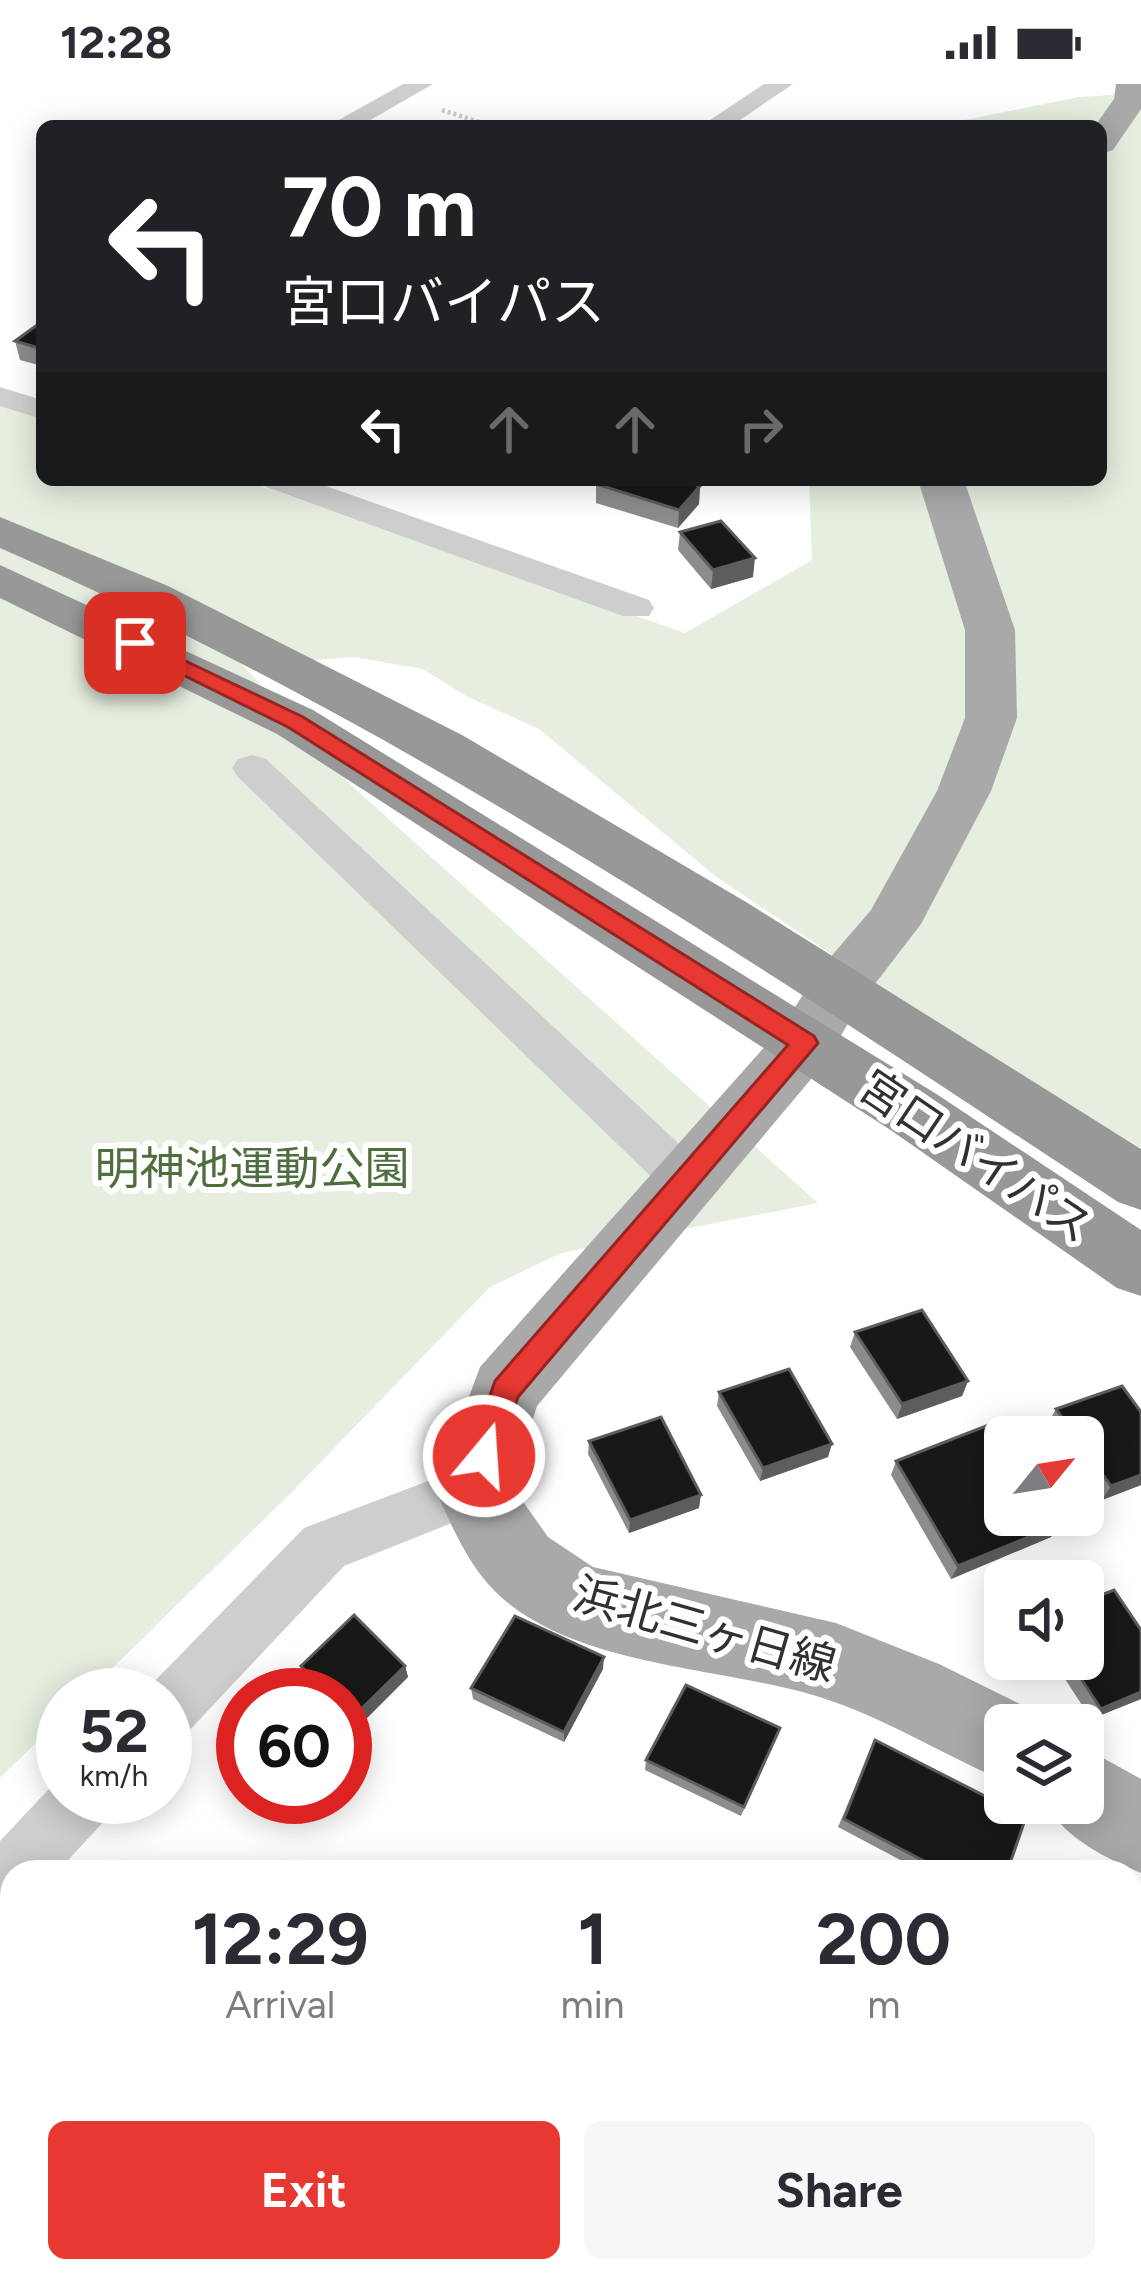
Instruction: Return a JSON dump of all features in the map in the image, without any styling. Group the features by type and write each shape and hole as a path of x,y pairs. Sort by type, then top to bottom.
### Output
{"highway":[{"name":"宮口バイパス","path":"0,531 241,640 459,753 821,1017 1141,1267"},
{"name":"宮口バイパス","path":"0,579 295,722 821,1017 1141,1183"}],"main road":[{"path":"1107,134 1131,99 1132,84"},
{"path":"473,1489 506,1390 687,1181 892,924 964,790 991,718 990,630 942,486"},
{"name":"浜北三ヶ日線","path":"473,1489 501,1542 534,1576 590,1604 814,1656 918,1697 984,1730"},
{"path":"1104,1804 1141,1830"}],"street":[{"path":"353,120 422,84"},
{"path":"724,120 781,84"},
{"path":"0,396 36,408"},
{"path":"295,486 636,608"},
{"path":"253,768 687,1181"},
{"path":"192,1684 324,1547 473,1489"},
{"path":"26,1860 59,1824"}],"green space":[{"name":"明神池運動公園","path":"1141,93 1141,1148 956,1038 715,876 539,729 464,695 423,669 354,657 276,663 182,598 352,786 818,1203 561,1253 490,1287 290,1494 113,1668 36,1668 36,1743 0,1778 0,397 36,408 36,486 261,486 685,633 812,560 809,486 1107,486 1107,120 965,120 1079,97"}],"building":[{"path":"36,326 36,347 15,341"},
{"path":"602,486 700,486 679,510"},
{"path":"721,521 755,558 713,570 680,532"},
{"path":"922,1310 968,1381 902,1404 855,1332"},
{"path":"789,1369 832,1444 763,1468 719,1392"},
{"path":"1122,1386 1141,1412 1141,1475 1111,1486 1104,1476 1104,1416 1061,1416 1056,1409"},
{"path":"661,1417 701,1495 630,1520 589,1441"},
{"path":"984,1427 984,1536 1031,1536 958,1566 896,1461"},
{"path":"1114,1590 1141,1630 1141,1692 1104,1708 1082,1680 1104,1680 1104,1594"},
{"path":"354,1615 405,1666 372,1698 372,1668 301,1666"},
{"path":"515,1616 604,1657 564,1732 471,1688"},
{"path":"686,1685 780,1728 744,1807 646,1760"},
{"path":"875,1740 984,1796 984,1824 1024,1824 1011,1860 922,1860 844,1819"}],"route":[{"path":"135,643 295,722 805,1043 506,1390 484,1456"}]}
